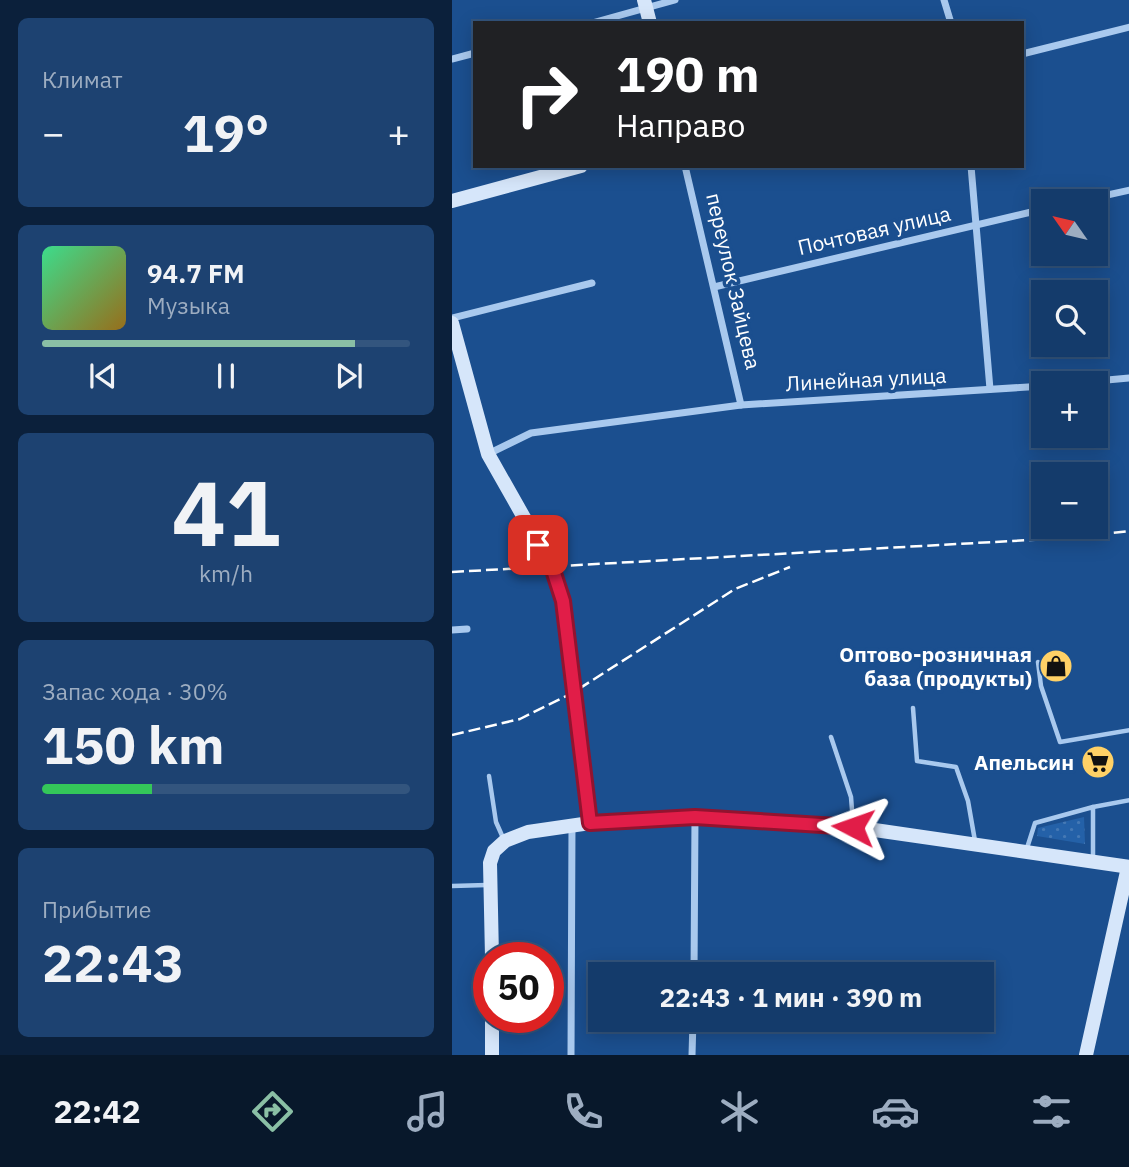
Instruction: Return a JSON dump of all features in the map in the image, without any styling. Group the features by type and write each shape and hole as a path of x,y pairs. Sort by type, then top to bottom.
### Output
{"street":[{"path":"600,21 675,0"},
{"path":"944,0 950,21"},
{"path":"1024,53 1129,27"},
{"path":"452,59 473,54"},
{"path":"452,201 574,168"},
{"name":"переулок Зайцева","path":"685,168 741,404"},
{"path":"971,168 990,389"},
{"path":"1108,195 1129,190"},
{"name":"Почтовая улица","path":"714,287 1031,212"},
{"path":"590,823 563,601 552,567 488,454 452,320 592,283"},
{"path":"1108,380 1129,378"},
{"name":"Линейная улица","path":"488,454 531,433 741,404 1031,387"},
{"path":"452,630 467,629"},
{"path":"694,962 695,817"},
{"path":"492,942 490,863 494,851 504,841 528,832 572,824 695,817 853,827 1093,860 1129,867 1086,1055"},
{"path":"571,1055 572,824"},
{"path":"692,1032 692,1055"},
{"path":"492,1033 492,1055"}],"lane":[{"path":"1038,662 1041,686 1060,743 1129,730"},
{"path":"913,708 917,761 956,767 968,801 976,845"},
{"path":"831,737 851,797 853,827"},
{"path":"489,776 496,822 504,841"},
{"path":"1026,852 1035,824 1093,807 1129,800"},
{"path":"1093,807 1093,860"},
{"path":"452,886 491,885"}],"shaded area":[{"path":"1084,817 1085,844 1037,836 1038,828"}],"railway":[{"path":"452,572 1066,538 1130,531"},
{"path":"452,735 520,719 574,692 735,589 790,567"}],"place":[{"name":"Оптово-розничная база (продукты)","path":"1056,666"},
{"name":"Апельсин","path":"1098,762"}],"route":[{"path":"538,545 552,567 563,601 590,823 695,817 853,827"}]}
